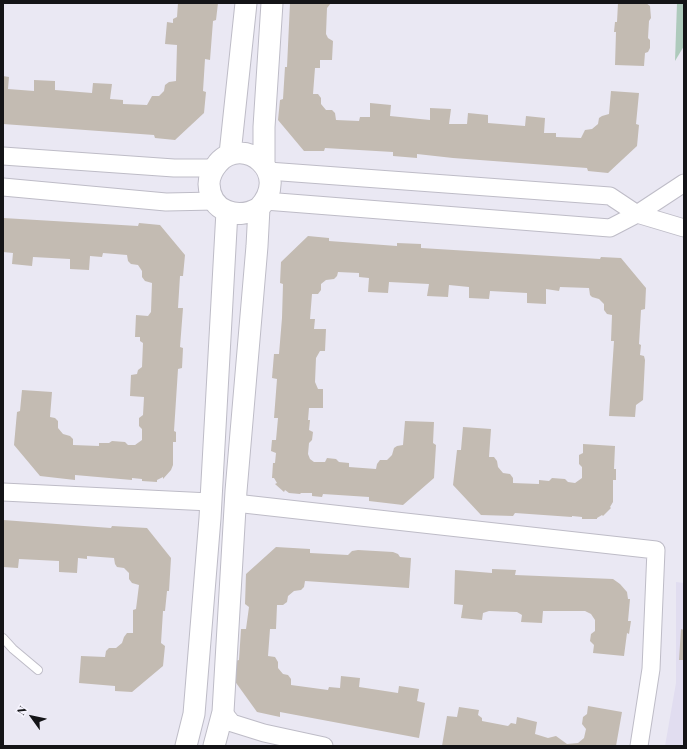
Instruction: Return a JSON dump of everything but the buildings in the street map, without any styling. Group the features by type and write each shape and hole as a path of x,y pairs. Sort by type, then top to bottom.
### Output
{"street":[{"path":"230,154 246,3"},
{"path":"214,746 223,712 235,505 257,246 262,205 271,186 266,168 264,127 272,3"},
{"path":"684,182 637,214 610,228 262,205 251,212 235,214 221,206 211,193 209,184 210,176 214,168 221,160 230,154 243,153 254,156 266,168 610,196 637,214 684,228"},
{"path":"3,156 174,168 214,168"},
{"path":"3,187 221,206"},
{"path":"186,746 194,714 211,503 221,206"},
{"path":"226,486 235,505 229,525 213,522 211,503 216,487 226,486"},
{"path":"3,492 211,503"},
{"path":"235,505 656,550 651,669 639,746"},
{"path":"223,712 232,723 264,733 324,746"}],"lane":[{"path":"3,638 13,649 38,670"}],"shaded area":[{"path":"676,582 684,583 684,746 665,746 676,683"}],"green space":[{"path":"677,3 684,3 684,46 675,61"}]}
